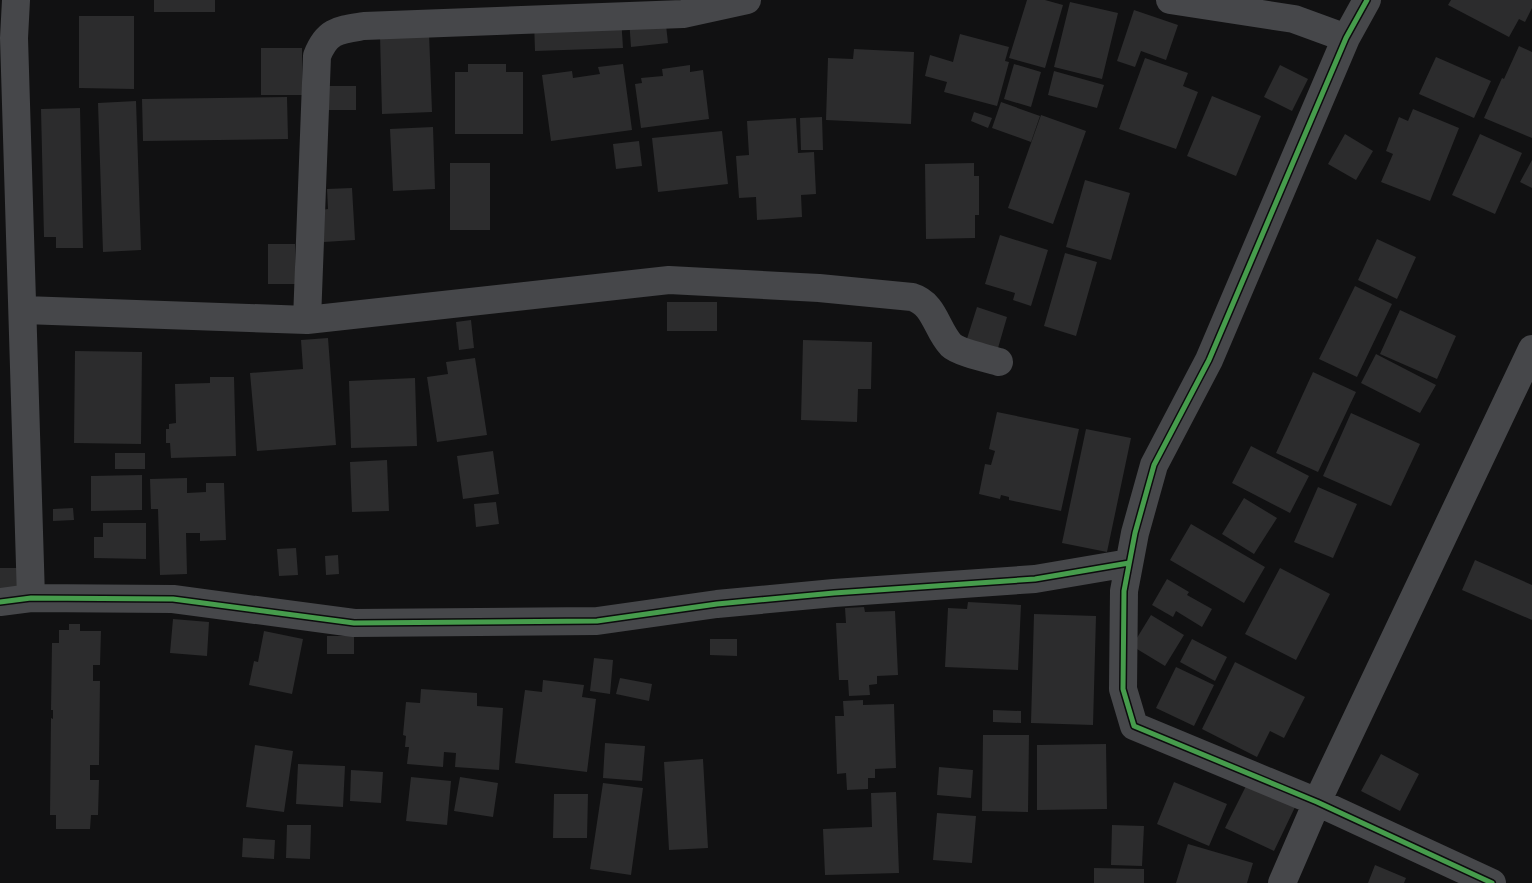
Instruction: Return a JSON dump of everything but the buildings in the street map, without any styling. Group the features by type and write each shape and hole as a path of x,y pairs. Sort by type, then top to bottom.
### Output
{"street":[{"path":"16,0 14,38 24,310 31,598"},
{"path":"307,320 317,56 322,42 337,30 364,26 683,14 747,0"},
{"path":"1170,0 1233,5 1294,19 1346,38"},
{"path":"1367,0 1346,38 1208,360 1154,465 1135,533 1124,592 1123,689 1134,726 1317,802 1492,883"},
{"path":"24,310 307,320 669,280 819,288 912,297 920,299 927,305 952,346 999,362"},
{"path":"1282,883 1317,802 1532,349"},
{"path":"0,602 31,598 173,599 354,623 597,621 717,604 844,592 1035,579 1129,563"}],"cycle path":[{"path":"1367,0 1346,38 1209,360 1154,465 1135,533 1124,591 1123,689 1134,726 1317,802 1492,883"},
{"path":"0,602 31,598 173,599 354,623 597,621 717,604 834,593 1035,579 1129,563"}]}
